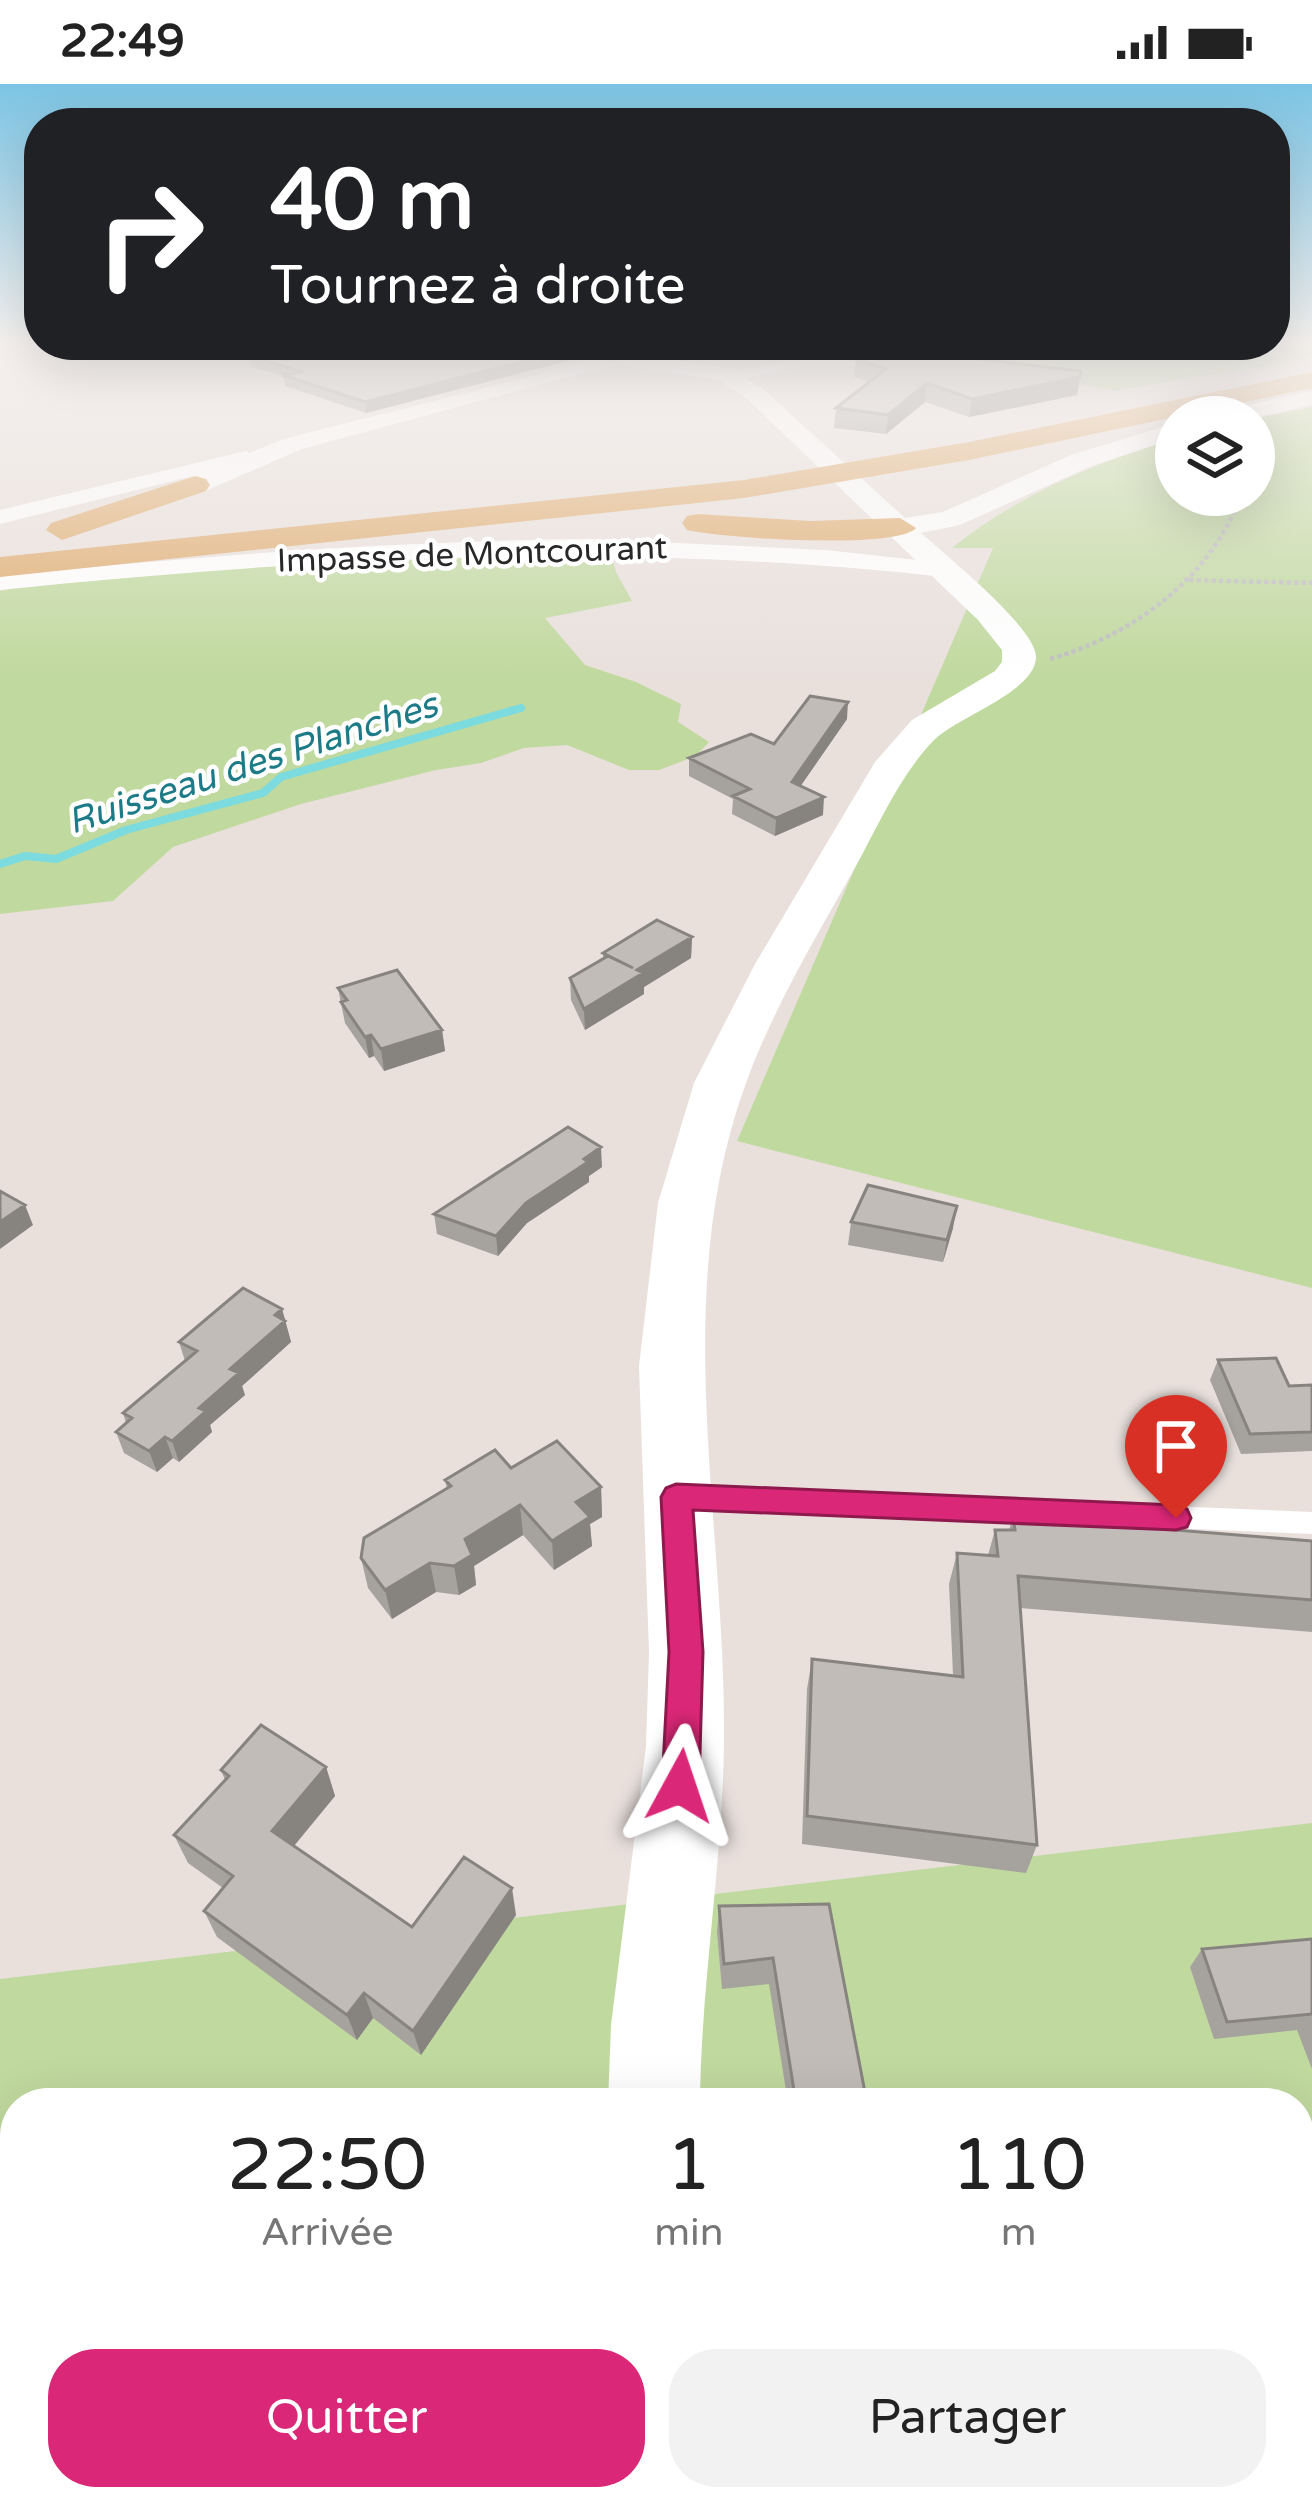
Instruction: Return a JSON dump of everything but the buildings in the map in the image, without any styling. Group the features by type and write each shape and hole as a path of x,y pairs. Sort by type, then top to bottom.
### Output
{"main road":[{"path":"0,567 744,489 950,454"},
{"path":"0,543 108,518 195,485"},
{"path":"0,567 590,524 686,522 826,532 880,509"}],"street":[{"path":"148,480 195,485 245,481 296,454"},
{"path":"654,2088 685,1746 686,1652 670,1366 683,1225 720,1083 778,964 894,762 925,728 1007,678 1019,664 1018,649 1009,635 824,454"},
{"path":"880,509 950,520 1100,454"},
{"path":"0,518 246,457"},
{"name":"Impasse de Montcourant","path":"0,583 302,556 548,543 801,552 944,570"}],"lane":[{"path":"676,1497 1312,1523"}],"path":[{"path":"1019,664 1078,653 1154,608 1189,580 1233,516"},
{"path":"1189,580 1312,583"}],"green space":[{"path":"1127,454 1155,454 1155,516 1275,516 1275,454 1312,454 1312,1288 737,1141 993,548 952,548 1058,482"},
{"path":"608,544 632,601 545,618 585,665 681,704 678,722 709,742 696,756 659,770 629,770 567,745 524,748 481,763 301,804 173,847 113,901 0,914 0,591 70,575"},
{"path":"1312,1823 1312,2088 0,2088 0,1979"}],"waterway":[{"name":"Ruisseau des Planches","path":"0,864 25,856 56,859 126,830 263,793 281,777 521,708"}],"route":[{"path":"680,1786 686,1652 676,1497 1176,1518"}]}
